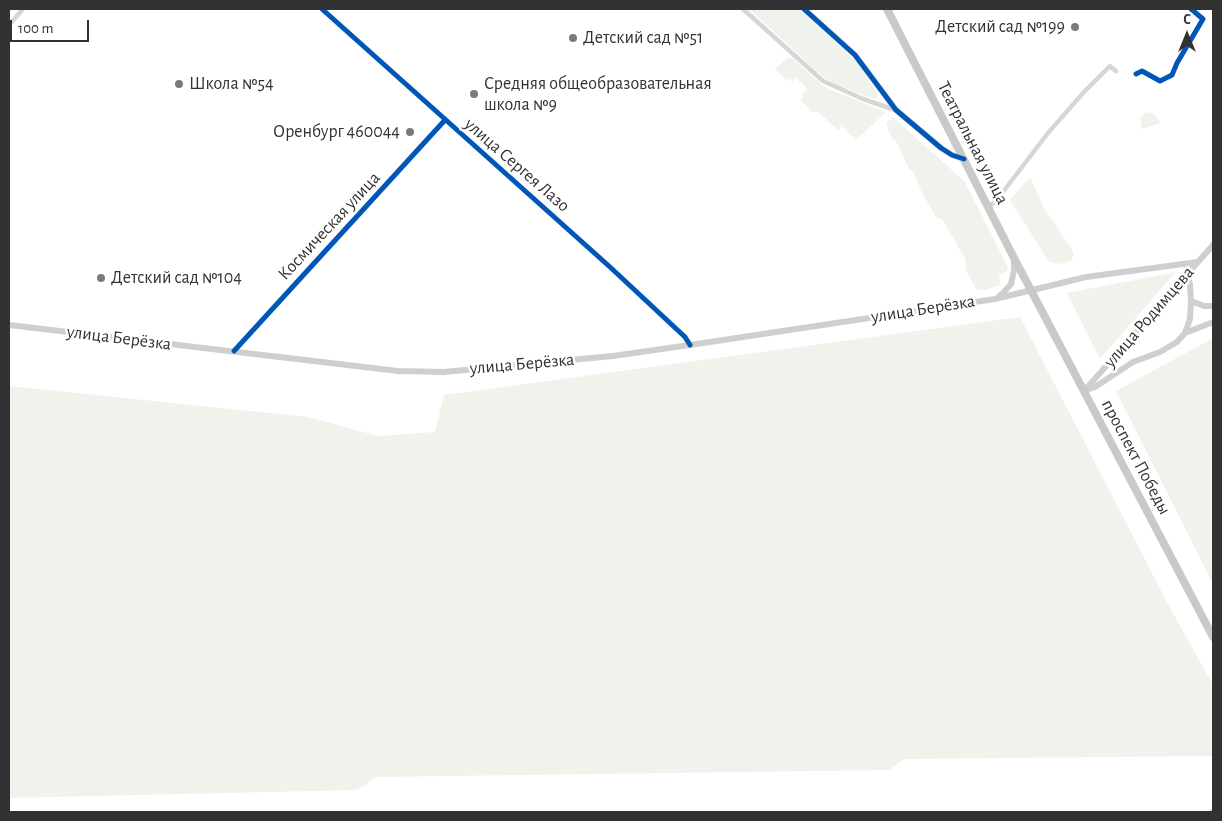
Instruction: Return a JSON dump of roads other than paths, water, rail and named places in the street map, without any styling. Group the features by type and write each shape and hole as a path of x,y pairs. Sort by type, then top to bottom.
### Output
{"main road":[{"path":"804,9 855,55 896,110 941,148 952,155 964,159"},
{"name":"Театральная улица","path":"887,9 1033,291"},
{"name":"улица Родимцева","path":"1085,390 1213,245"},
{"path":"995,298 1003,293 1011,284 1014,256"},
{"name":"улица Берёзка","path":"9,325 372,368 424,372 547,362 690,345 995,298 1033,291 1086,277 1198,262"},
{"path":"1085,390 1095,386 1133,362 1178,342 1185,333 1190,319 1192,301 1187,273 1181,264"},
{"name":"проспект Победы","path":"1033,291 1213,637"},
{"path":"1192,301 1204,306 1213,306"},
{"path":"1185,333 1213,322"}],"street":[{"path":"9,25 23,9"},
{"name":"улица Сергея Лазо","path":"322,9 610,266 685,337 690,345"},
{"path":"743,9 822,81 863,99 896,110"},
{"path":"1136,74 1142,71 1160,81 1172,75 1177,63 1203,20 1191,9"},
{"path":"988,207 1000,196 1048,132 1084,92 1110,66 1116,71"},
{"name":"Космическая улица","path":"234,351 445,120"}],"place":[{"name":"Детский сад №199","path":"1075,27"},
{"name":"Детский сад №51","path":"573,38"},
{"name":"Школа №54","path":"179,84"},
{"name":"Средняя общеобразовательная школа №9","path":"474,94"},
{"name":"Оренбург 460044","path":"410,132"},
{"name":"Детский сад №104","path":"101,278"}]}
